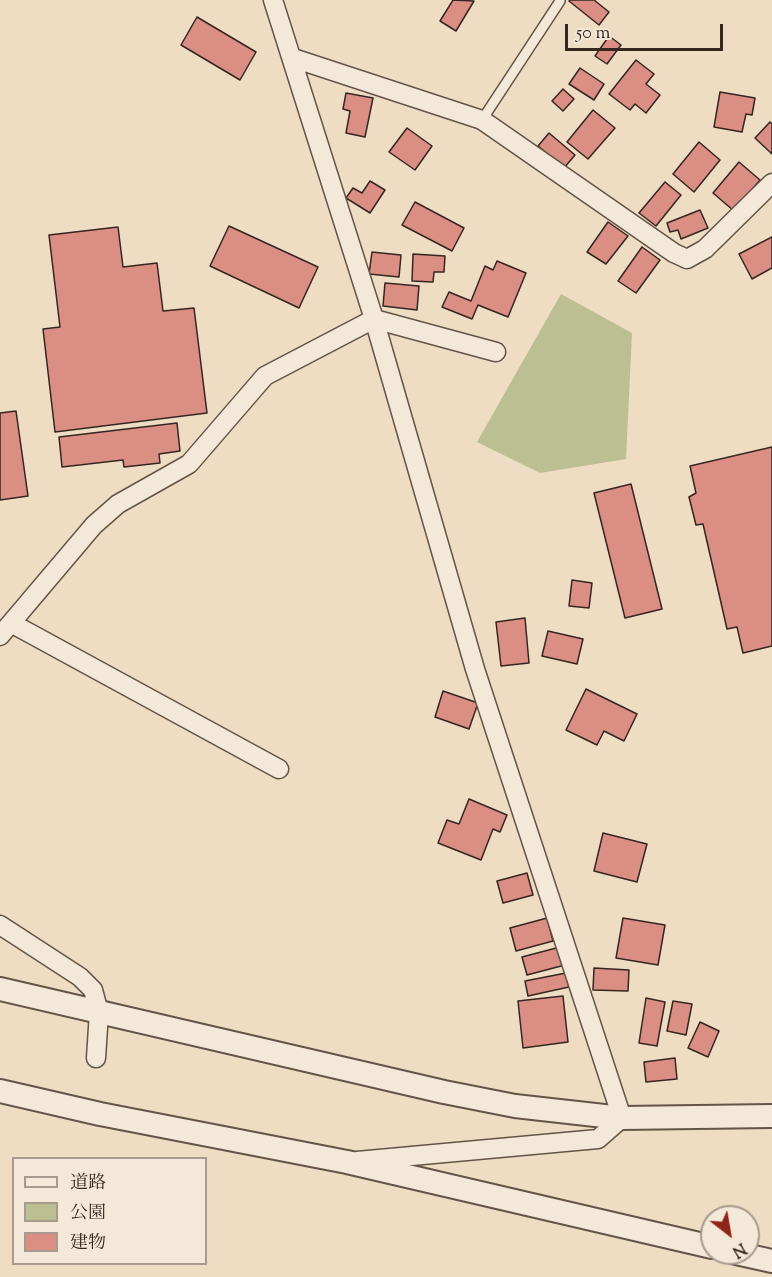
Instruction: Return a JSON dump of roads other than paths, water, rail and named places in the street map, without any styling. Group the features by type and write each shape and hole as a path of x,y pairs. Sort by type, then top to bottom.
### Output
{"street":[{"path":"273,0 374,319 475,669 622,1118"},
{"path":"293,58 482,120 674,253 687,259 705,249 772,183"},
{"path":"279,769 6,630 94,525 118,504 189,464 265,376 374,319 496,351"},
{"path":"0,925 80,977 93,990 99,1012 96,1058"},
{"path":"0,989 454,1094 515,1106 622,1118 772,1116"},
{"path":"0,1091 347,1162 700,1244"},
{"path":"347,1162 598,1139 622,1118"}],"lane":[{"path":"482,120 560,1"}]}
